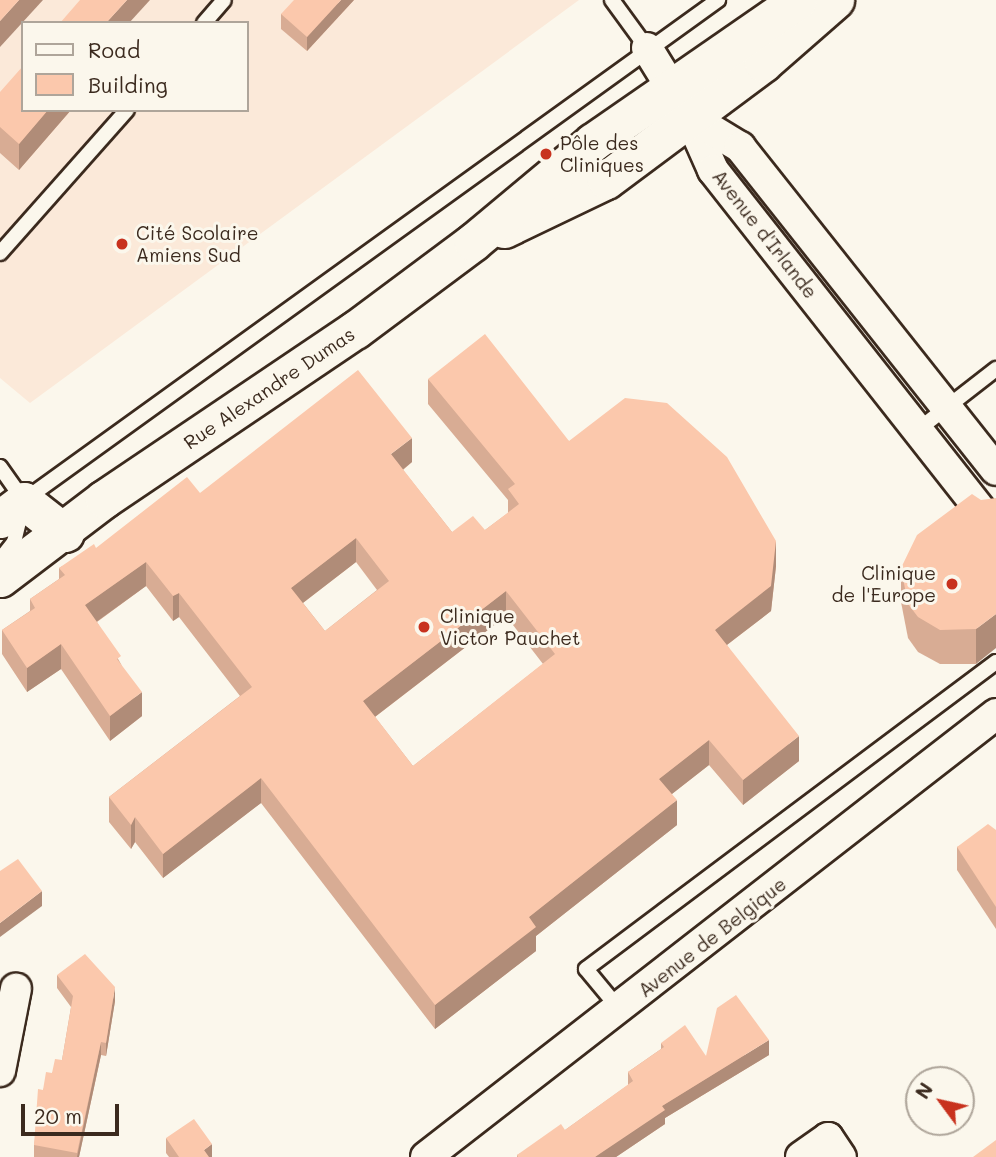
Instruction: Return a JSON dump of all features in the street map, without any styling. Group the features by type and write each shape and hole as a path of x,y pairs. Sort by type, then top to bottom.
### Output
{"street":[{"name":"Rue Alexandre Dumas","path":"0,578 65,533 104,499 355,330 473,242 606,180 680,102 799,0"},
{"name":"Rue Alexandre Dumas","path":"680,102 763,62 835,0"},
{"path":"647,48 680,102"},
{"name":"Avenue d'Irlande","path":"680,102 740,147 949,406 996,470"},
{"name":"Avenue d'Irlande","path":"680,102 713,170 987,518"},
{"path":"12,510 65,533"},
{"name":"Avenue de Belgique","path":"426,1157 620,1010 996,713"},
{"path":"0,1071 16,989"},
{"path":"801,1157 828,1138 841,1157"}],"lane":[{"path":"206,21 224,0"},
{"path":"612,0 647,48"},
{"path":"0,531 12,510 647,48 718,0"},
{"path":"0,253 125,112"},
{"path":"919,429 996,369"},
{"path":"0,467 12,510 13,542 0,560"},
{"path":"620,1010 586,969 996,662"}],"shaded area":[{"name":"Cité Scolaire Amiens Sud","path":"0,0 579,0 30,403 0,378"}],"building":[{"path":"0,0 19,0 0,21"},
{"path":"80,0 127,0 108,21 62,21"},
{"path":"294,0 341,0 307,37 281,14"},
{"path":"21,68 21,112 46,112 19,144 0,127 0,92"},
{"path":"485,334 569,441 625,398 667,403 727,457 776,541 771,586 715,630 799,736 743,780 709,740 659,779 677,800 529,917 536,927 435,1005 261,778 163,854 135,817 131,825 109,797 252,687 179,593 173,596 146,562 85,605 121,656 117,659 142,692 110,716 61,644 27,668 2,630 35,608 30,599 65,575 59,568 94,544 96,548 187,477 200,493 358,370 412,438 391,454 452,532 473,516 485,530 519,504 508,489 515,484 428,379","holes":["356,538 389,581 325,631 291,588","506,591 555,654 413,766 363,701"]},
{"name":"Clinique de l'Europe","path":"972,494 981,500 996,498 996,614 976,629 940,630 918,617 908,604 901,568 917,535"},
{"path":"988,824 996,830 996,907 957,847"},
{"path":"18,859 42,891 0,923 0,871"},
{"path":"85,954 115,987 106,1043 101,1042 77,1153 34,1145 38,1089 43,1090 46,1072 52,1073 55,1059 62,1060 73,996 57,975"},
{"path":"736,995 769,1040 662,1106 665,1110 595,1157 518,1157 517,1155 561,1124 565,1130 633,1081 628,1072 664,1047 661,1043 685,1025 706,1056 717,1008"},
{"path":"194,1119 212,1144 204,1150 209,1157 179,1157 166,1138"},
{"path":"996,1140 996,1157 973,1157"}],"place":[{"name":"Pôle des Cliniques","path":"546,154"},
{"name":"Cité Scolaire Amiens Sud","path":"122,244"},
{"name":"Clinique de l'Europe","path":"952,584"},
{"name":"Clinique Victor Pauchet","path":"424,627"}]}
